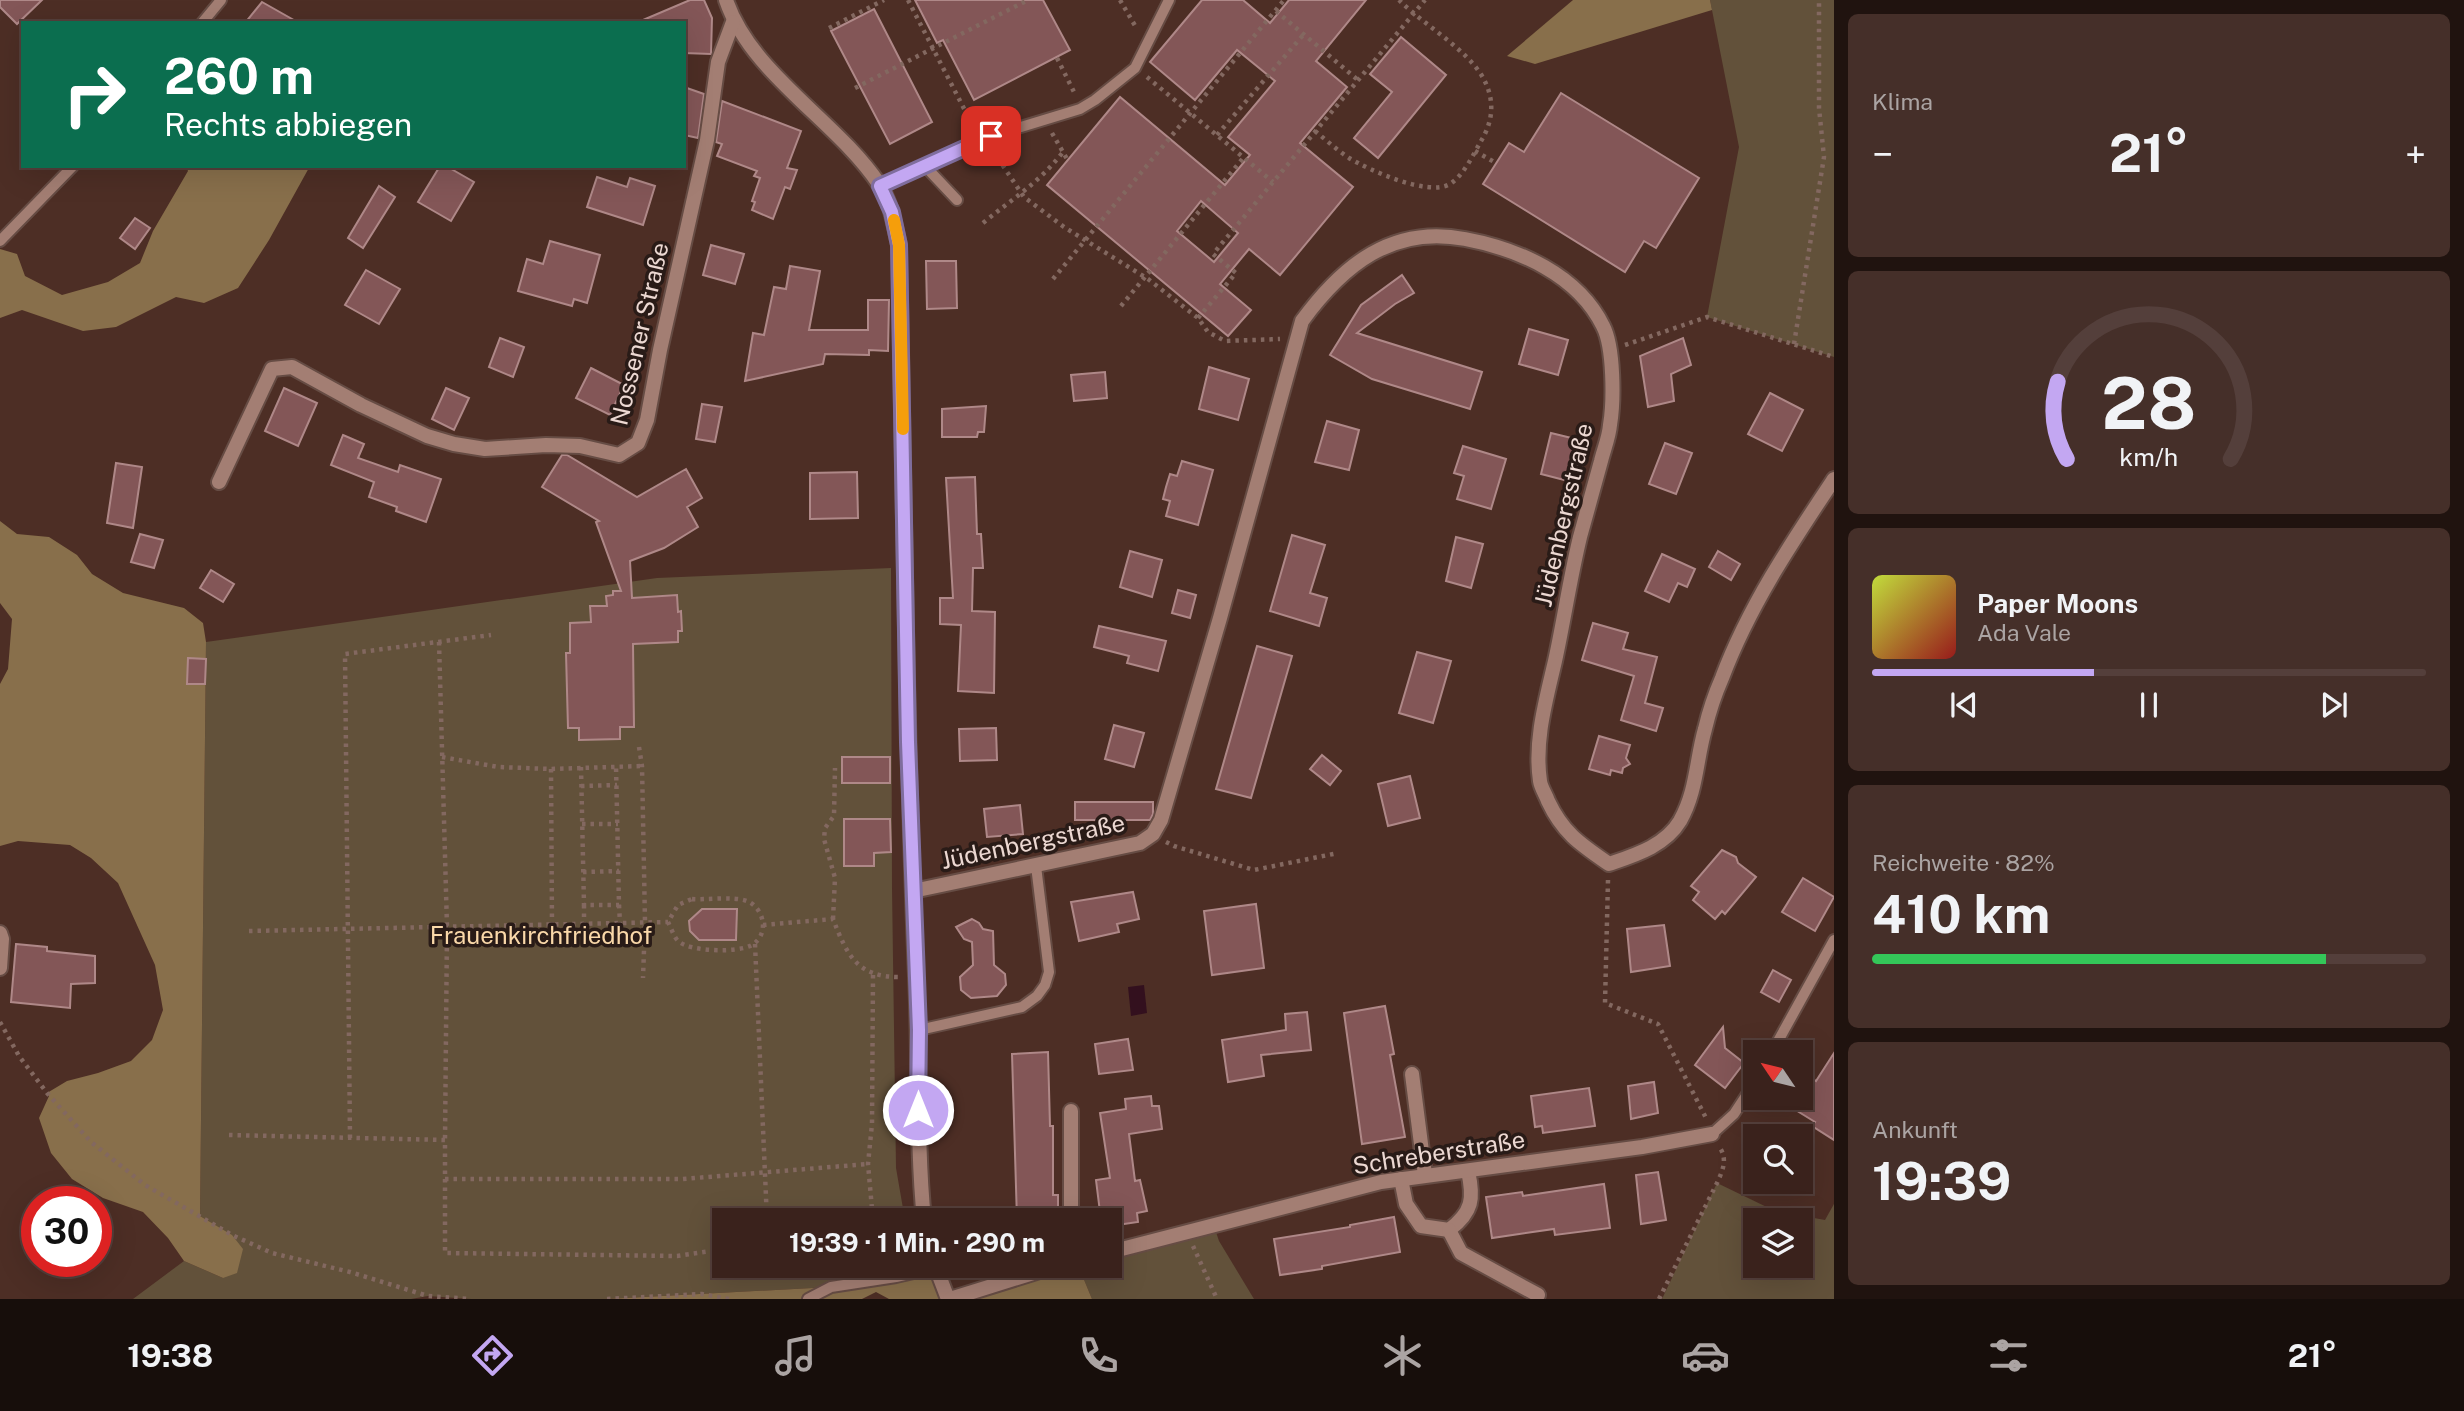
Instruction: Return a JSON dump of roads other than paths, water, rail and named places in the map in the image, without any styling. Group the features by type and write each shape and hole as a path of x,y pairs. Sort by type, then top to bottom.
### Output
{"street":[{"path":"726,0 733,22 767,65 860,159 880,186 892,212 899,245 908,742 919,1030 918,1164 923,1208"},
{"name":"Nossener Straße","path":"219,482 272,369 292,368 427,436 454,444 485,449 580,446 619,455 638,443 650,407 660,350 707,140 718,62 733,22"},
{"name":"Jüdenbergstraße","path":"913,891 1140,844 1153,834 1161,820 1220,618 1302,321 1325,289 1384,246 1414,237 1451,236 1514,253 1564,279 1587,299 1605,328 1611,349 1611,425 1576,553 1569,596 1544,703 1539,744 1540,783 1557,820 1574,840 1609,864 1653,848 1679,823 1696,783 1704,730 1744,626 1775,569 1834,478"},
{"path":"0,933 0,968"},
{"path":"1412,1074 1425,1175"},
{"path":"1071,1111 1071,1208"},
{"name":"Schreberstraße","path":"1122,1249 1333,1193 1401,1179 1642,1147 1712,1134"},
{"path":"1401,1179 1406,1204 1421,1226 1449,1230 1463,1220 1473,1194 1468,1171"},
{"path":"1449,1230 1461,1254 1538,1295"},
{"path":"940,1278 949,1299 1017,1278"}],"lane":[{"path":"204,21 221,0"},
{"path":"880,186 983,139 1080,108 1111,90 1135,68 1169,0"},
{"path":"924,165 957,200"},
{"path":"0,241 70,168"},
{"path":"919,1030 1022,1007 1037,996 1045,985 1049,972 1036,866"},
{"path":"1779,1040 1834,940"},
{"path":"1712,1134 1734,1114 1743,1100"},
{"path":"808,1299 831,1287 896,1278"}],"park label":[{"name":"Frauenkirchfriedhof","path":"541,936"}]}
